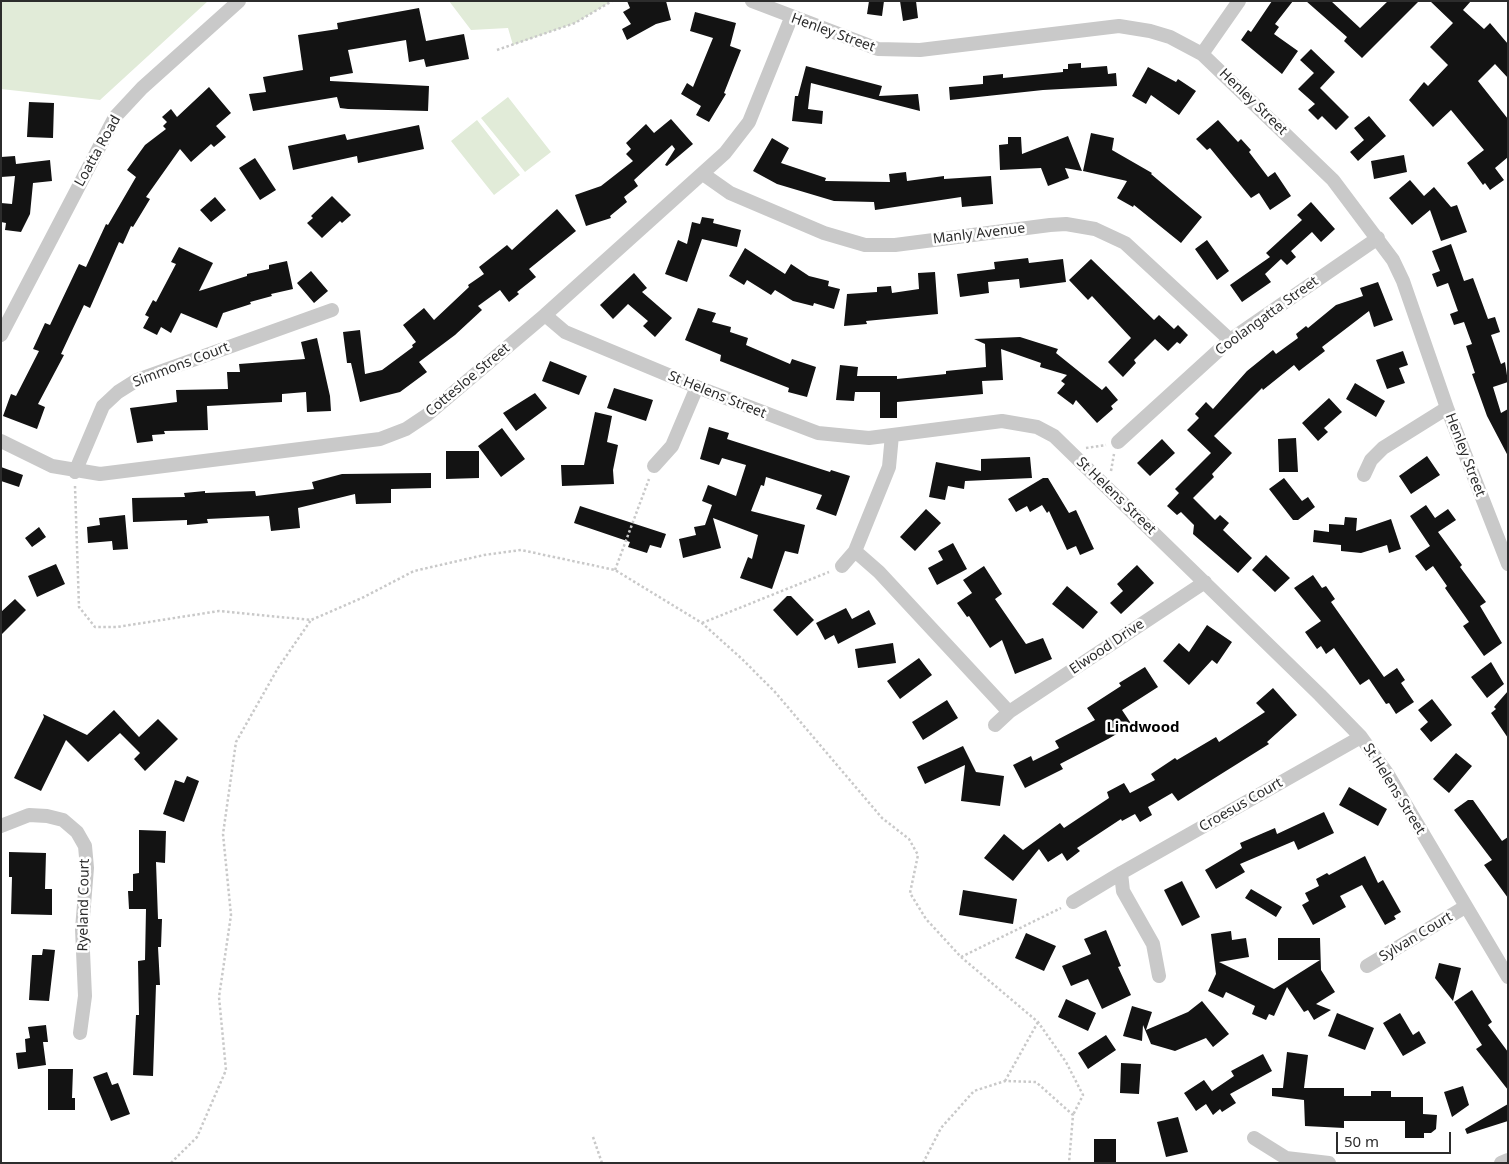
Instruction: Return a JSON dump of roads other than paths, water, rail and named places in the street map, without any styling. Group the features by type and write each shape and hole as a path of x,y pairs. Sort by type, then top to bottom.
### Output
{"street":[{"name":"Loatta Road","path":"1,335 115,117 142,88 239,1"},
{"name":"Henley Street","path":"752,1 791,18 878,50 897,51 1119,26 1150,31 1170,37 1202,54 1333,180 1393,260 1403,281 1447,408 1508,564"},
{"path":"1202,54 1239,1"},
{"name":"Cottesloe Street","path":"1,442 52,466 75,472 100,474 394,435 427,416 545,315 726,153 749,122 791,18"},
{"name":"Manly Avenue","path":"703,174 730,193 824,233 865,245 895,245 1050,225 1066,224 1094,229 1125,243 1230,340"},
{"name":"Coolangatta Street","path":"1118,442 1230,340 1378,238"},
{"name":"Simmons Court","path":"75,472 103,406 118,392 137,380 332,310"},
{"name":"St Helens Street","path":"545,315 565,332 697,387 818,433 851,438 892,435 1002,421 1020,422 1037,427 1054,436 1361,737 1387,773 1465,908 1508,977"},
{"path":"654,466 672,446 697,387"},
{"path":"1364,475 1371,460 1383,448 1447,408"},
{"path":"842,566 855,551 888,467 892,435"},
{"path":"855,551 879,572 1009,712"},
{"name":"Elwood Drive","path":"995,725 1009,712 1204,582"},
{"name":"Croesus Court","path":"1073,902 1361,737"},
{"name":"Ryeland Court","path":"1,826 30,815 47,816 63,820 77,832 85,846 87,868 82,929 85,996 80,1033"},
{"path":"1121,873 1122,891 1153,944 1160,976"},
{"name":"Sylvan Court","path":"1367,966 1465,908"},
{"path":"1254,1138 1286,1158 1328,1163"},
{"path":"1501,1163 1508,1160"}],"district":[{"name":"Lindwood","path":"1143,728"}]}
